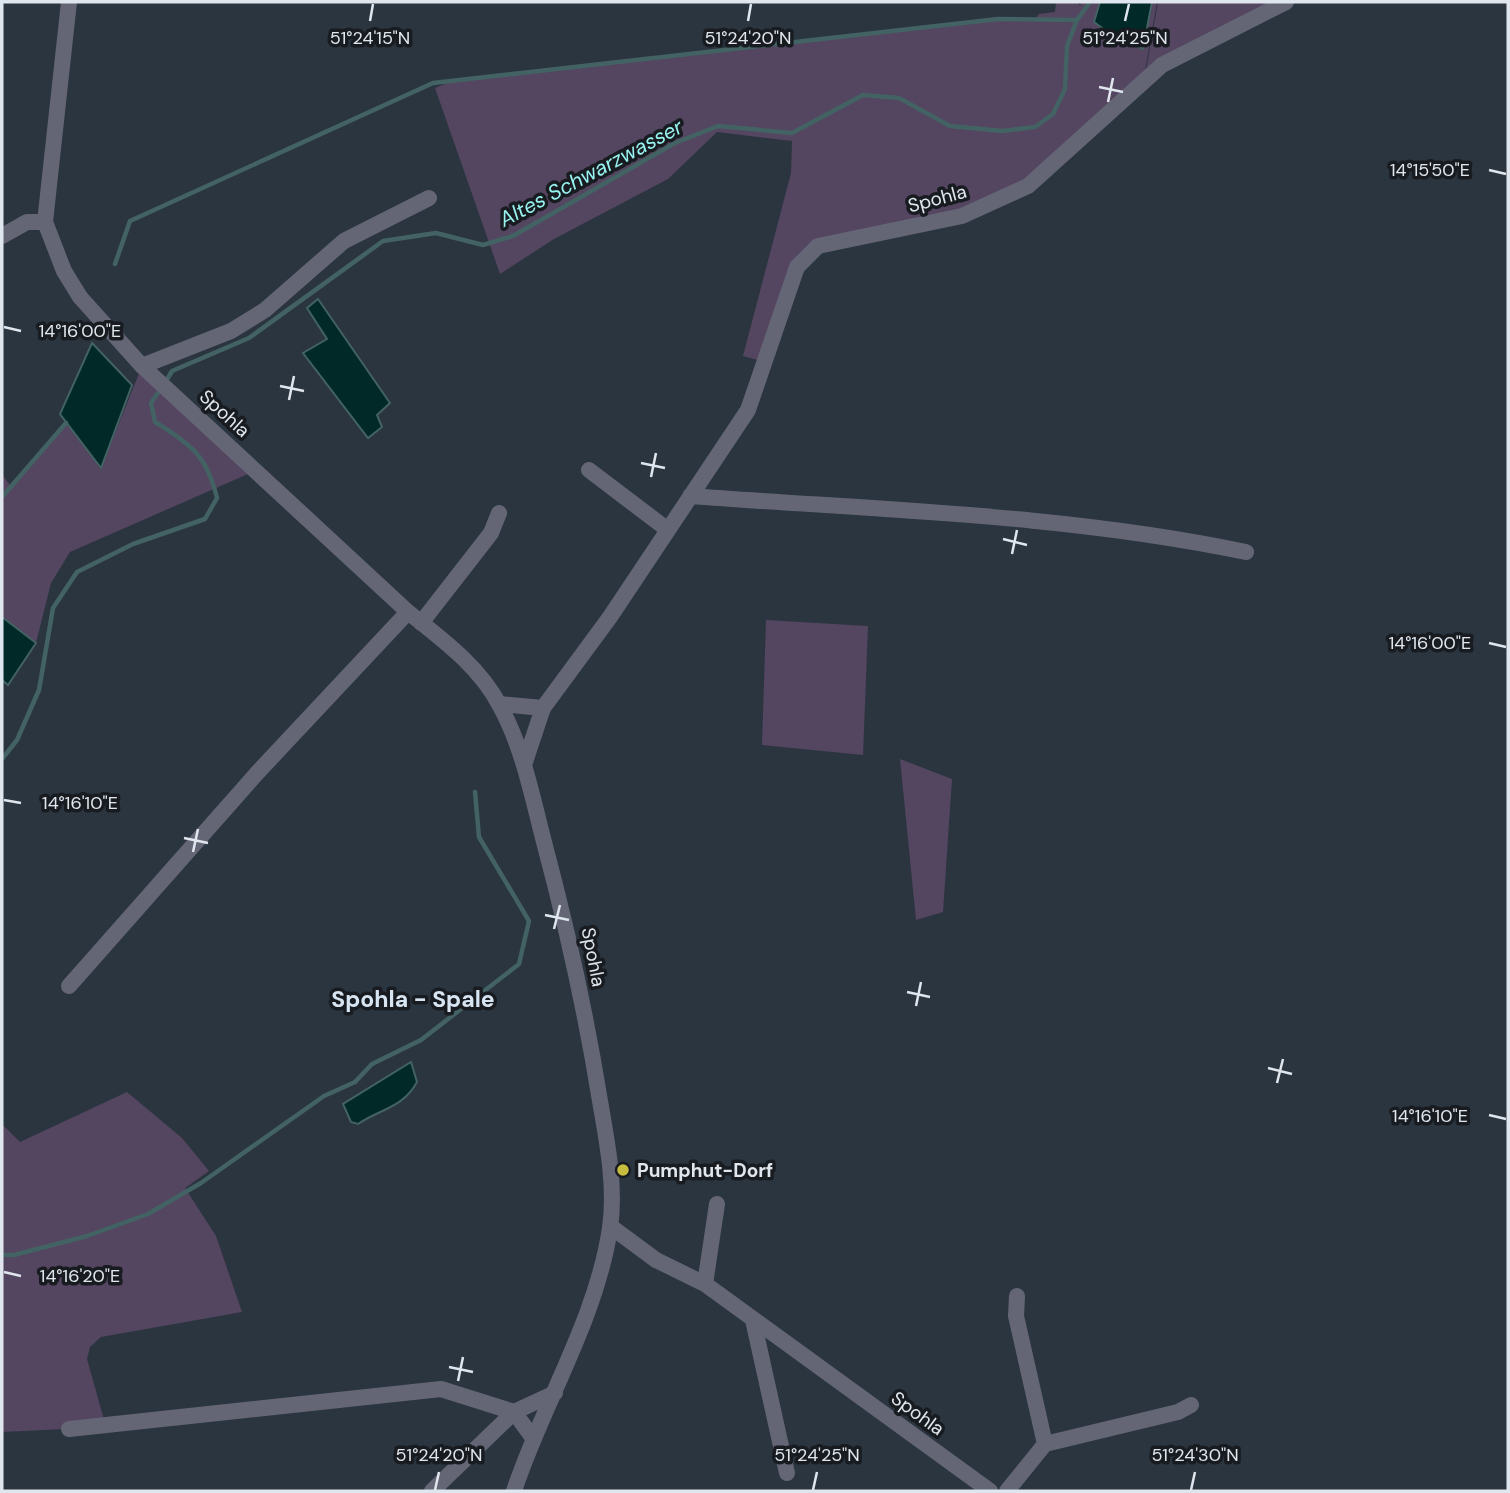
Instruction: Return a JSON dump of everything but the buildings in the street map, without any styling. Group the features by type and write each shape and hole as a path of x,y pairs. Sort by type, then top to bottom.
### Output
{"street":[{"name":"Spohla","path":"69,2 45,222 64,271 80,297 147,371 462,658 499,704 515,737 524,765 566,924 595,1070 608,1150 610,1226 598,1282 555,1393 533,1438 514,1491"},
{"name":"Spohla","path":"524,765 543,708 668,530 748,410 797,267 818,246 962,216 1028,186 1162,65 1286,2"},
{"path":"147,371 231,331 265,310 344,241 429,198"},
{"path":"2,236 27,222 45,222"},
{"path":"589,470 668,530"},
{"path":"691,496 1034,522 1190,540 1246,551"},
{"path":"69,986 258,772 415,617 491,533 499,513"},
{"path":"499,704 543,708"},
{"path":"705,1284 717,1205"},
{"name":"Spohla","path":"610,1226 656,1260 705,1284 990,1491"},
{"path":"1017,1296 1016,1316 1045,1444"},
{"path":"753,1320 787,1473"},
{"path":"69,1429 442,1389 514,1412 533,1438"},
{"path":"432,1491 514,1412 555,1393"},
{"path":"1007,1491 1045,1444 1178,1412 1191,1405"}],"shaded area":[{"path":"1056,2 1078,2 1080,6 1081,2 1100,2 1094,23 1143,48 1152,2 1157,2 1143,82 1028,186 962,216 818,246 797,267 765,362 743,356 791,173 792,141 717,132 668,179 554,239 500,274 435,88 455,80 998,19 1035,19 1039,14 1055,12"},
{"path":"1100,2 1152,2 1143,49 1112,35 1094,22"},
{"path":"1158,2 1285,2 1144,81"},
{"path":"318,299 390,403 377,415 382,427 368,438 303,353 327,339 307,308"},
{"path":"92,343 132,385 101,468 60,414"},
{"path":"142,366 257,470 70,552 51,583 36,643 2,617 2,475 11,486 66,423 101,468"},
{"path":"2,617 36,643 8,685 2,680"},
{"path":"766,620 868,626 863,755 762,745"},
{"path":"900,759 952,779 943,912 916,920"},
{"path":"411,1062 417,1082 405,1097 358,1124 351,1122 343,1104"},
{"path":"127,1092 182,1138 209,1171 185,1188 216,1236 242,1312 101,1337 90,1347 87,1359 106,1427 2,1432 2,1124 20,1142"}],"waterway":[{"name":"Altes Schwarzwasser","path":"165,383 172,371 249,338 383,241 436,233 483,245 513,236 675,143 718,126 792,133 863,95 899,98 950,126 1003,131 1035,127 1053,114 1065,89 1067,46 1077,20 1090,2"},
{"path":"115,264 130,221 433,83 998,19 1077,20"},
{"name":"Altes Schwarzwasser","path":"2,759 17,740 39,690 53,608 77,572 133,544 205,519 217,498 208,472 196,452 155,422 151,403 160,390"},
{"path":"2,497 66,423"},
{"path":"2,1255 14,1255 87,1236 148,1214 201,1183 324,1096 355,1082 372,1064 421,1040 519,964 529,921 479,837 475,792"}],"place":[{"name":"Pumphut-Dorf","path":"623,1170"}],"district":[{"name":"Spohla - Spale","path":"413,999"}]}
